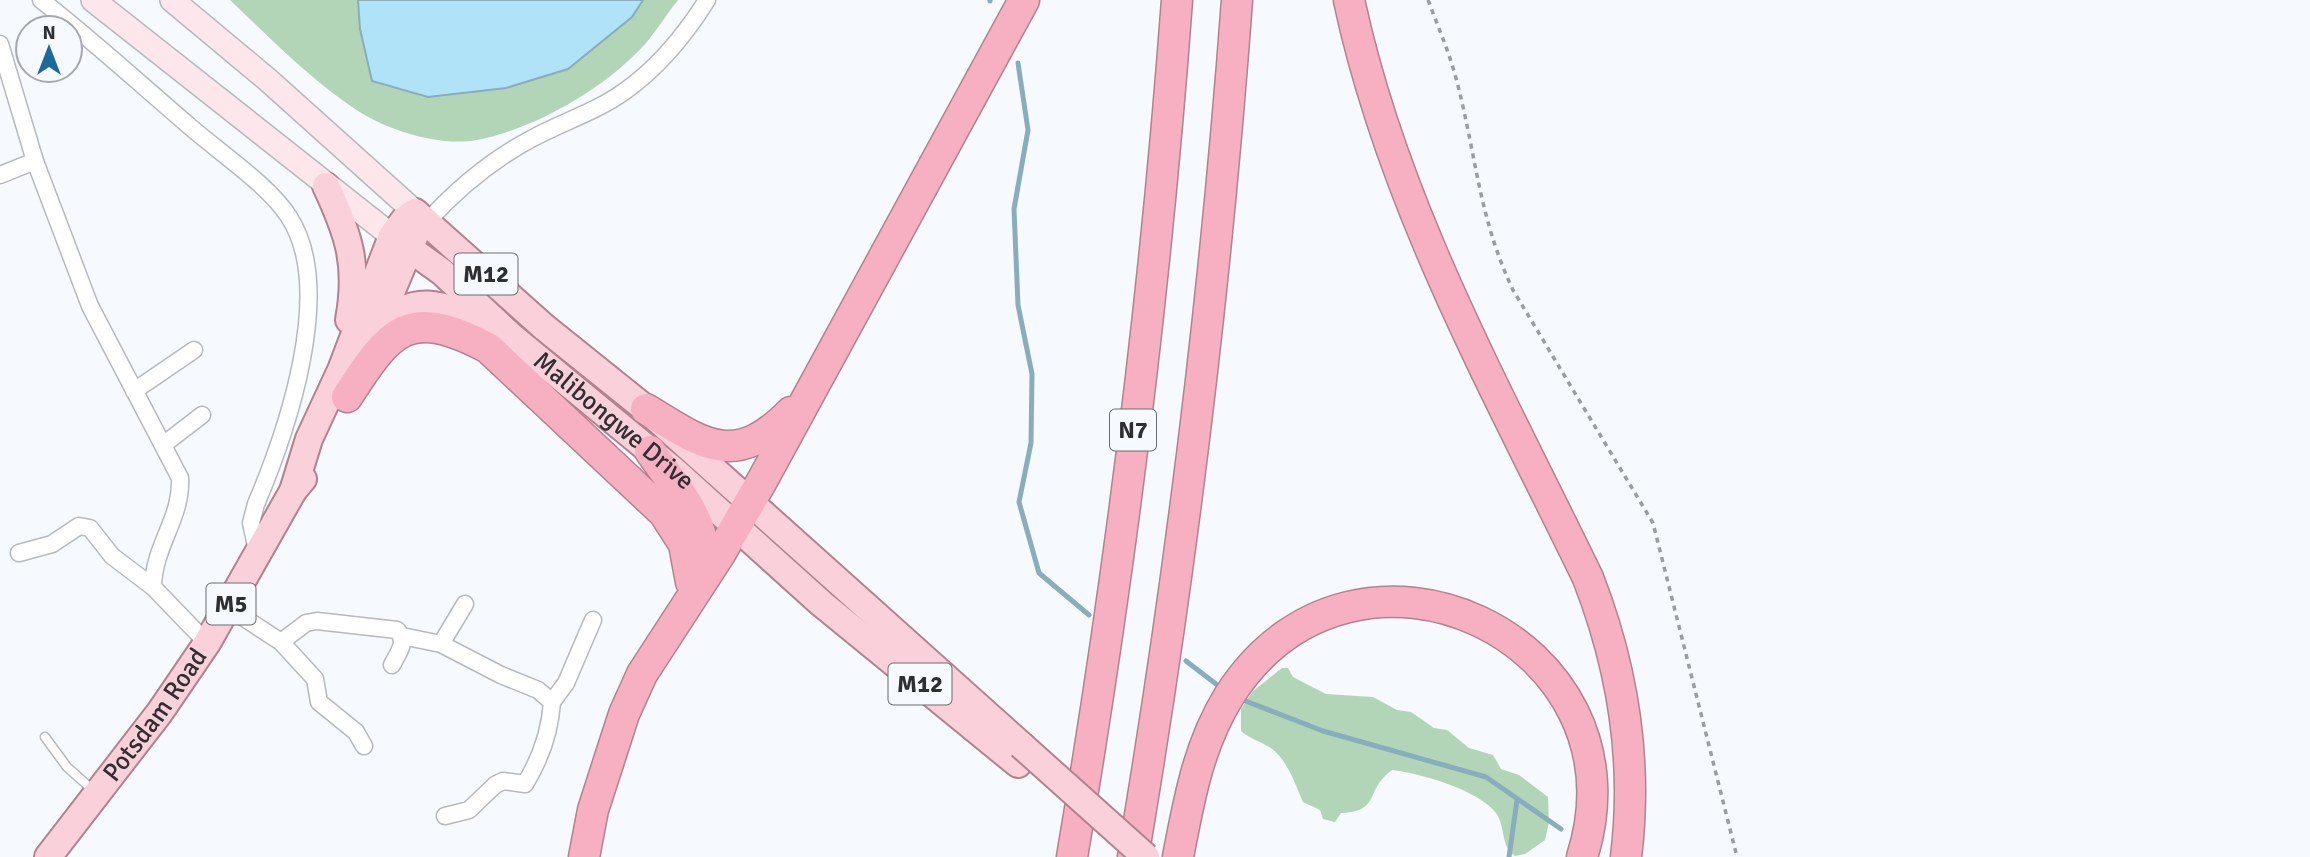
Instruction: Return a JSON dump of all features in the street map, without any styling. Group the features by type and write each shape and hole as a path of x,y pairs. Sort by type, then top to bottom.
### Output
{"highway":[{"path":"584,857 593,810 624,715 642,674 743,514 1024,0"},
{"name":"N7","path":"1072,857 1105,643 1136,407 1177,0"},
{"name":"N7","path":"1133,857 1194,435 1237,0"},
{"path":"1349,0 1375,102 1412,209 1435,264 1588,578 1603,617 1622,688 1627,722 1631,796 1626,857"},
{"path":"344,383 377,350 403,331 436,327 457,332 488,348 664,513 684,544 691,582"},
{"path":"646,410 696,441 725,447 747,443 772,432 809,395"},
{"path":"650,451 684,501 702,542 702,553 673,624"},
{"path":"1178,857 1193,776 1214,722 1231,694 1264,655 1301,626 1341,610 1391,601 1452,608 1475,617 1517,642 1549,676 1577,723 1588,756 1593,796 1591,828 1582,857"}],"main road":[{"name":"Malibongwe Drive","path":"93,0 327,186 442,272 511,336 650,451 743,514"},
{"name":"Malibongwe Drive","path":"172,0 429,213 544,327 646,410 743,514 1020,755 1146,857"},
{"path":"327,186 346,230 354,264 344,383"},
{"name":"Potsdam Road","path":"344,383 375,334 405,219 429,213"},
{"name":"Potsdam Road","path":"48,857 160,712 207,643 293,491 312,469 400,242"},
{"path":"375,334 400,311 421,304 435,304 511,336"},
{"name":"Malibongwe Drive","path":"1020,755 1122,857"}],"street":[{"path":"41,0 250,177 289,216 301,243 309,283 307,342 251,523 258,555"},
{"path":"429,213 514,149 588,114 628,89 672,49 707,0"},
{"path":"0,44 35,161 90,306 180,478 180,494 156,555 153,587"},
{"path":"0,175 35,161"},
{"path":"134,391 194,350"},
{"path":"163,445 202,415"},
{"path":"19,553 44,547 79,526 90,528 112,556 153,587 207,643"},
{"path":"442,644 465,604"},
{"path":"229,608 281,642 315,679 319,702 356,732 364,746"},
{"path":"445,816 469,810 495,785 503,781 525,784 535,768 551,728 552,702 566,683 593,620"},
{"path":"281,642 306,623 317,621 397,630 402,636 442,644 501,675 538,690 552,702"},
{"path":"392,665 402,645 402,636"}],"lane":[{"path":"46,737 67,767 97,794"}],"path":[{"path":"1428,0 1454,71 1483,212 1495,251 1514,290 1653,523 1737,857"}],"green space":[{"path":"230,0 358,0 360,29 632,17 643,0 678,0 630,60 590,91 522,127 499,135 462,142 413,135 368,117 306,71"},
{"path":"1282,668 1288,668 1293,677 1326,694 1373,697 1397,710 1411,712 1434,728 1447,730 1469,748 1493,755 1501,769 1519,775 1548,797 1549,822 1545,840 1525,854 1515,856 1507,847 1499,818 1488,805 1448,784 1392,770 1383,778 1368,804 1362,809 1341,813 1335,822 1323,819 1320,810 1303,802 1290,773 1277,753 1241,731 1241,709 1253,691"}],"water":[{"path":"358,0 643,0 632,17 568,69 506,88 428,97 372,81 360,29"}],"waterway":[{"path":"1018,63 1028,130 1014,209 1018,305 1032,374 1031,443 1019,502 1039,573 1089,615"},
{"path":"1186,661 1216,684"},
{"path":"1243,700 1323,731 1486,777 1561,829"},
{"path":"1509,857 1517,800"}]}
